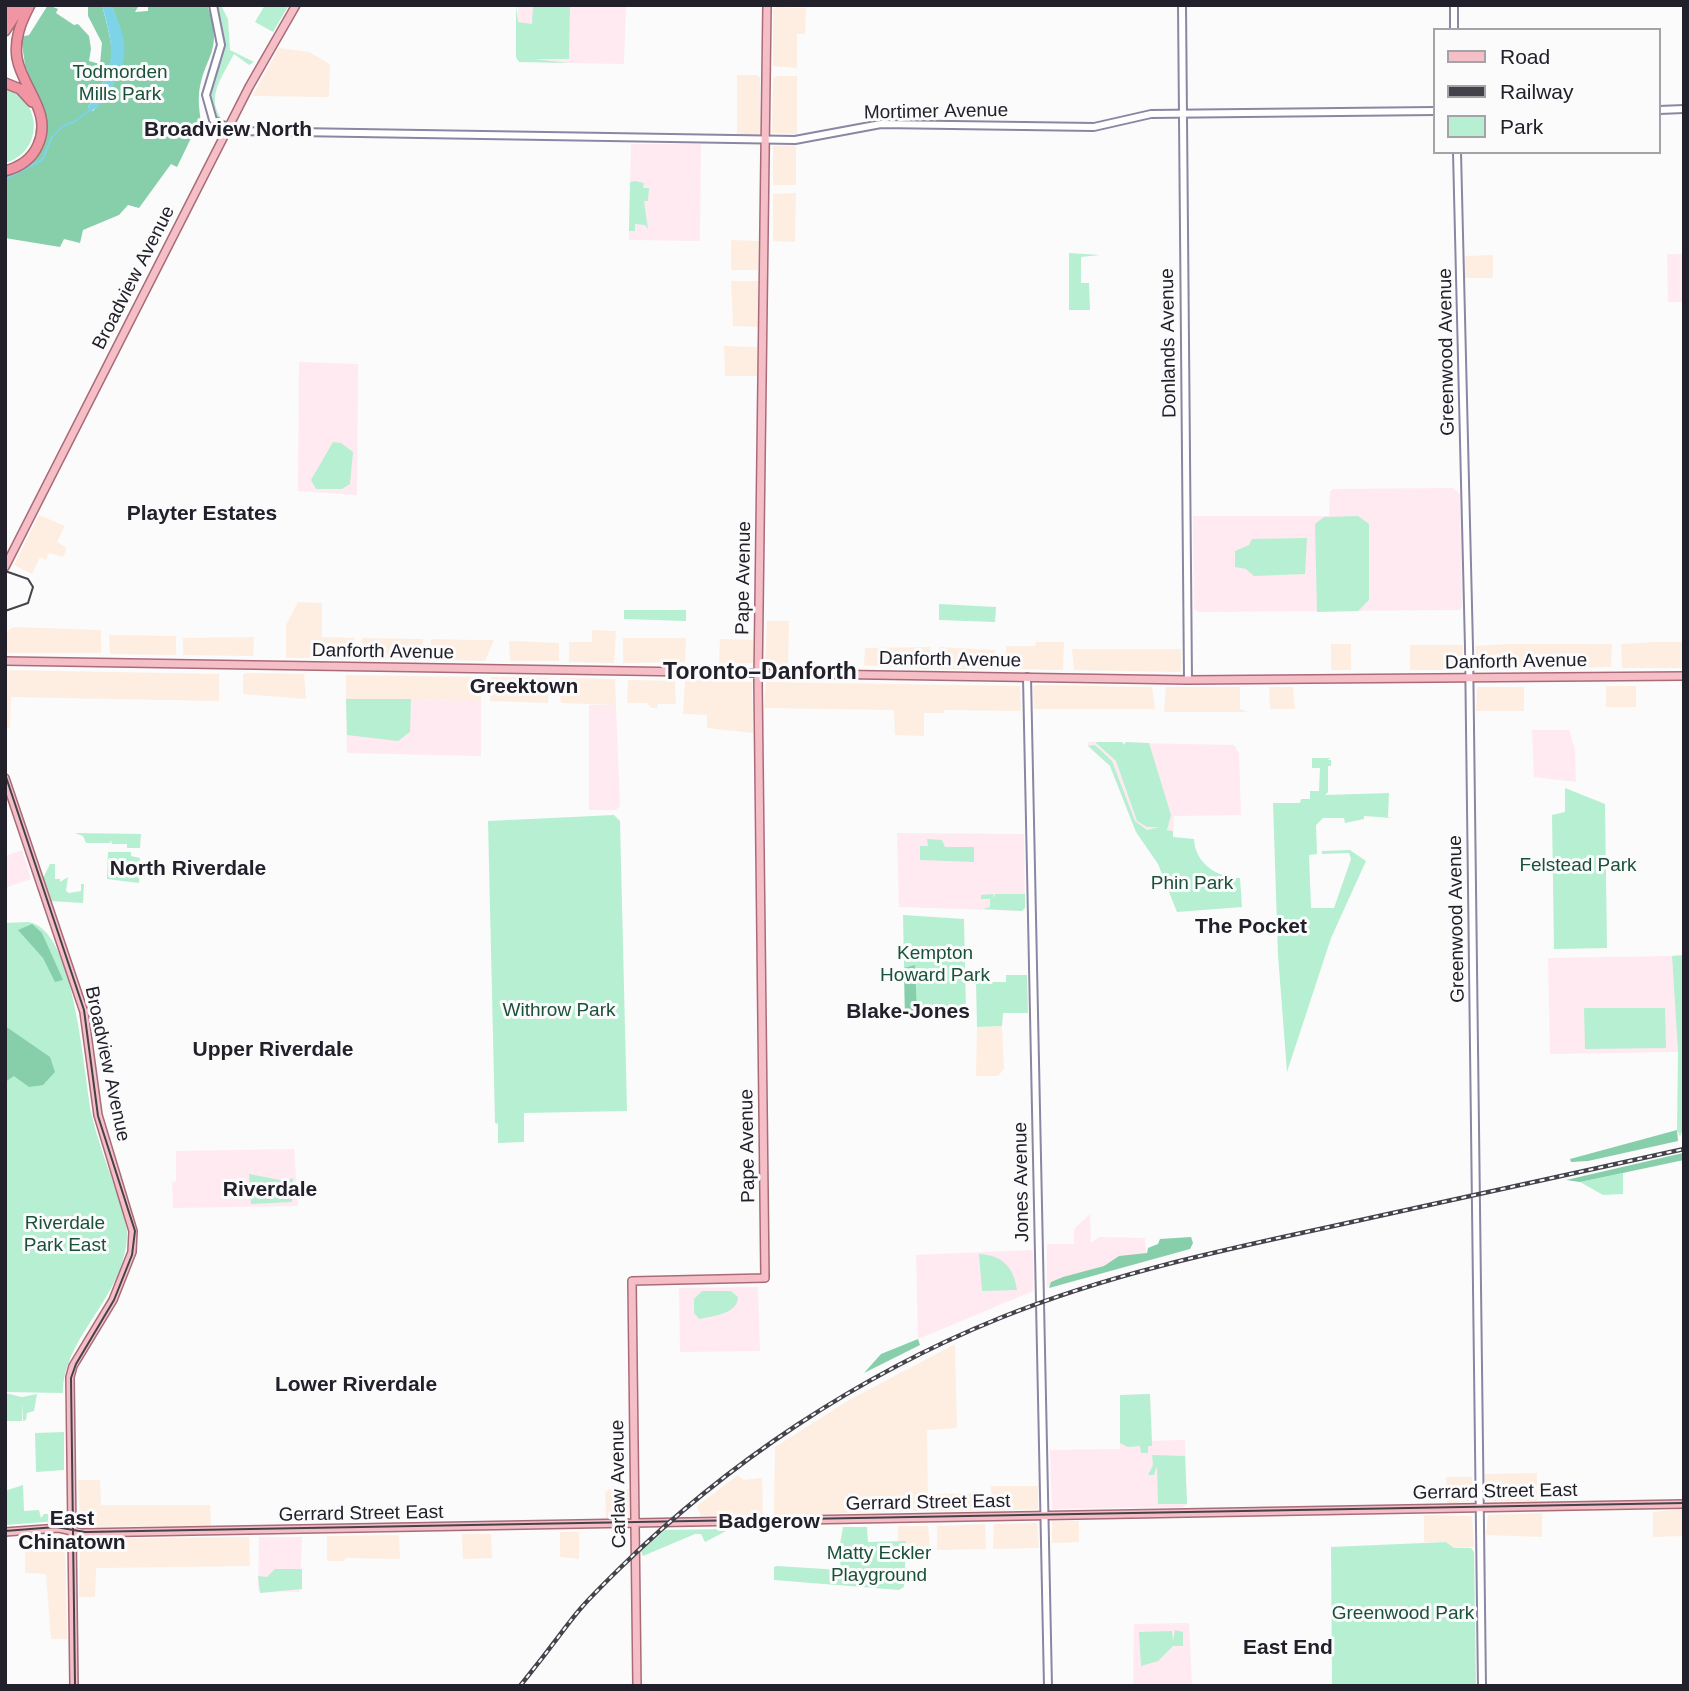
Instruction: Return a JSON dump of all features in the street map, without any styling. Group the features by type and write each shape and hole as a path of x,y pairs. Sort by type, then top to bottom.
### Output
{"highway":[{"path":"5,17 13,5"},
{"path":"5,31 22,5"},
{"path":"5,169 29,158 42,132 40,110 17,58 18,35 30,5"},
{"path":"5,83 20,89 30,99 38,115 39,127 30,151 19,162 5,169"}],"main road":[{"name":"Broadview Avenue","path":"5,567 228,129 296,5"},
{"name":"Pape Avenue","path":"632,1281 765,1278 758,673 767,5"},
{"name":"Danforth Avenue","path":"5,661 1188,680 1684,676"},
{"name":"Broadview Avenue","path":"5,778 86,1020 98,1115 133,1231 132,1249 113,1300 71,1374 74,1686"},
{"name":"Carlaw Avenue","path":"632,1281 637,1686"},
{"name":"Gerrard Street East","path":"5,1532 59,1528 72,1531 636,1524 1684,1504"}],"street":[{"path":"214,5 221,45 206,100 213,120 228,129"},
{"name":"Donlands Avenue","path":"1182,5 1188,680"},
{"path":"1454,5 1454,28"},
{"path":"1661,110 1684,110"},
{"name":"Mortimer Avenue","path":"228,129 261,132 804,140 881,124 1094,127 1151,114 1434,111"},
{"name":"Greenwood Avenue","path":"1457,154 1469,678 1482,1686"},
{"name":"Jones Avenue","path":"1027,677 1048,1686"}],"shaded area":[{"path":"518,5 626,5 624,64 519,62 516,57"},
{"path":"776,7 806,8 805,34 797,34 797,68 773,66 773,10"},
{"path":"279,48 309,52 330,64 329,97 252,96"},
{"path":"737,75 757,75 760,78 760,133 757,135 737,135"},
{"path":"797,76 797,134 772,133 773,78"},
{"path":"631,144 701,144 700,241 629,240"},
{"path":"796,145 796,185 773,185 773,146"},
{"path":"796,193 795,242 773,241 773,194"},
{"path":"731,240 759,241 758,270 731,270"},
{"path":"1667,254 1684,254 1684,302 1668,302"},
{"path":"1493,255 1493,278 1465,278 1465,256"},
{"path":"731,281 758,281 758,327 733,326"},
{"path":"724,346 757,347 757,376 725,376"},
{"path":"299,362 358,364 357,495 298,491"},
{"path":"1453,488 1460,494 1462,607 1459,610 1198,612 1194,609 1193,516 1329,516 1330,492 1333,489"},
{"path":"39,515 65,526 57,542 67,548 63,557 49,553 46,560 40,557 32,574 14,565"},
{"path":"298,602 322,603 322,637 355,638 354,658 286,658 286,625"},
{"path":"767,621 789,621 788,665 765,665"},
{"path":"13,627 101,630 101,653 5,653 5,633"},
{"path":"592,630 616,631 614,663 569,662 569,642 592,642"},
{"path":"109,635 176,636 176,655 110,654"},
{"path":"254,637 253,656 183,655 183,638"},
{"path":"362,638 423,639 423,658 363,659"},
{"path":"623,638 686,638 685,662 623,663"},
{"path":"431,639 494,640 485,661 430,659"},
{"path":"720,639 753,640 753,663 719,664"},
{"path":"509,641 559,643 559,661 510,661"},
{"path":"1036,642 1064,642 1063,670 1006,669 1006,646 1035,646"},
{"path":"1684,642 1684,668 1622,668 1621,644"},
{"path":"1331,644 1351,644 1351,670 1331,670"},
{"path":"1612,644 1611,667 1478,670 1475,646"},
{"path":"1410,645 1463,645 1463,670 1410,670"},
{"path":"930,647 929,669 864,665 865,648"},
{"path":"939,647 995,650 995,669 938,669"},
{"path":"1072,649 1181,649 1181,672 1074,670"},
{"path":"5,670 219,674 219,701 11,697 10,728 5,728"},
{"path":"243,674 304,674 306,699 243,694"},
{"path":"346,675 477,677 480,678 481,701 346,699"},
{"path":"491,677 549,678 548,703 490,701"},
{"path":"615,679 616,705 561,703 558,680"},
{"path":"628,680 675,681 676,704 658,704 657,708 651,708 647,703 627,703"},
{"path":"685,680 752,682 753,733 707,728 707,715 683,714"},
{"path":"766,682 1020,686 1021,711 944,710 944,713 924,713 924,736 895,735 894,710 764,708"},
{"path":"1606,686 1636,686 1636,707 1606,707"},
{"path":"1033,687 1152,687 1155,709 1034,709"},
{"path":"1166,687 1240,687 1240,709 1249,712 1164,712"},
{"path":"1269,687 1293,687 1295,709 1270,709"},
{"path":"1477,687 1524,687 1524,711 1476,711"},
{"path":"346,699 481,701 481,756 347,753"},
{"path":"589,705 616,705 620,806 616,810 589,810"},
{"path":"1532,730 1569,730 1575,749 1576,782 1534,777"},
{"path":"1088,742 1234,745 1239,753 1241,815 1174,816 1173,831 1159,828 1136,832 1110,766 1088,746"},
{"path":"897,833 1024,834 1025,908 1022,911 899,907"},
{"path":"22,850 31,879 5,888 5,856"},
{"path":"1672,956 1678,1052 1550,1054 1548,958"},
{"path":"1002,1026 1004,1069 998,1076 976,1076 977,1027"},
{"path":"294,1149 298,1206 173,1208 172,1182 176,1181 176,1151"},
{"path":"1090,1214 1091,1243 1099,1237 1145,1238 1146,1257 1047,1287 1047,1244 1074,1244 1074,1229"},
{"path":"1033,1252 1033,1291 918,1339 916,1255"},
{"path":"758,1287 760,1351 680,1352 679,1288"},
{"path":"955,1344 957,1428 927,1430 928,1511 774,1515 775,1447 849,1400"},
{"path":"1150,1394 1152,1441 1185,1440 1187,1504 1183,1507 1052,1509 1050,1450 1120,1449 1120,1395"},
{"path":"1537,1473 1537,1501 1485,1501 1485,1474"},
{"path":"738,1475 743,1480 762,1478 763,1515 701,1516 697,1506"},
{"path":"1446,1477 1472,1477 1472,1501 1447,1504"},
{"path":"78,1480 100,1480 101,1505 210,1505 211,1526 80,1527"},
{"path":"991,1486 1038,1486 1038,1509 992,1511"},
{"path":"609,1489 629,1489 629,1517 606,1518 605,1493"},
{"path":"985,1493 984,1511 937,1511 936,1494"},
{"path":"1684,1509 1684,1536 1653,1537 1653,1512"},
{"path":"1542,1513 1542,1537 1486,1535 1488,1515"},
{"path":"1424,1515 1472,1516 1474,1547 1454,1548 1446,1542 1424,1542"},
{"path":"1052,1521 1079,1521 1079,1542 1052,1543"},
{"path":"1037,1523 1039,1548 993,1549 994,1524"},
{"path":"985,1524 986,1549 937,1550 937,1526"},
{"path":"898,1526 928,1526 930,1548 907,1548 906,1541 898,1541"},
{"path":"560,1532 579,1532 579,1559 560,1557"},
{"path":"62,1534 65,1541 67,1639 51,1639 46,1574 25,1573 25,1538"},
{"path":"462,1534 491,1534 492,1558 463,1559"},
{"path":"399,1535 400,1559 345,1558 345,1561 327,1561 327,1536"},
{"path":"249,1537 250,1566 96,1568 95,1597 79,1597 80,1539"},
{"path":"259,1537 302,1537 300,1592 258,1591"},
{"path":"1189,1623 1192,1686 1133,1686 1134,1624"}],"green space":[{"name":"Todmorden Mills Park","path":"48,5 58,9 56,13 74,25 78,24 89,36 89,61 100,64 102,43 88,16 88,5 102,5 110,36 111,58 105,79 88,107 93,111 112,86 122,61 121,35 111,5 139,5 135,12 148,11 148,5 207,5 214,34 199,95 203,132 200,130 197,136 193,134 177,167 171,164 139,208 128,205 119,215 83,230 80,243 64,239 60,247 5,238 5,173 32,159 42,109 25,65 21,37 29,35"},
{"path":"216,5 221,5 228,19 230,50 254,62 249,65 234,54 224,72 215,96 215,104 223,121 215,114 210,95 223,44"},
{"path":"265,5 289,5 273,32 255,22"},
{"path":"516,5 518,22 532,24 533,5 570,5 569,59 534,59 570,63 519,62 516,57"},
{"path":"5,89 18,95 27,104 34,126 27,148 18,157 5,163"},
{"path":"630,182 644,183 643,188 649,188 648,201 644,201 648,229 645,225 635,224 635,231 629,231"},
{"path":"1069,253 1100,255 1081,257 1081,283 1089,283 1090,310 1069,310"},
{"path":"333,442 341,443 353,452 350,484 342,489 316,489 311,480"},
{"path":"1358,516 1369,524 1369,600 1358,611 1317,612 1315,524 1324,517"},
{"path":"1307,538 1305,574 1254,576 1246,569 1235,567 1235,551 1249,545 1252,539"},
{"path":"939,604 996,607 995,622 939,620"},
{"path":"624,610 686,610 686,621 624,619"},
{"path":"346,699 411,699 410,732 398,741 347,735"},
{"name":"Phin Park","path":"1095,742 1122,742 1124,745 1126,742 1149,743 1171,815 1167,830 1173,831 1173,837 1194,839 1198,855 1209,868 1223,875 1240,878 1242,907 1177,912 1158,864 1136,832 1110,766 1088,746 1095,745 1112,761 1135,821 1147,830 1159,827 1147,827 1137,821 1116,761"},
{"path":"1312,758 1331,758 1327,760 1331,760 1331,766 1328,766 1328,792 1325,795 1389,793 1388,817 1392,818 1364,816 1364,819 1345,823 1344,818 1323,818 1316,825 1317,854 1309,855 1311,908 1334,908 1351,859 1349,853 1322,854 1322,851 1350,850 1366,861 1331,938 1287,1072 1278,955 1273,803 1300,803 1301,799 1310,799 1310,791 1319,791 1320,768 1312,768"},
{"name":"Felstead Park","path":"1565,788 1605,804 1607,948 1554,949 1552,815 1565,812"},
{"name":"Withrow Park","path":"614,815 620,821 627,1111 524,1113 524,1142 498,1143 498,1124 495,1123 488,821"},
{"path":"75,833 141,834 140,848 127,848 127,844 112,844 111,840 110,843 86,843 83,836"},
{"path":"927,839 942,840 945,847 974,847 974,862 920,860 920,846 928,846"},
{"path":"108,852 131,852 131,856 140,858 139,883 107,879"},
{"path":"50,864 55,864 55,879 60,879 60,882 68,877 66,891 69,893 81,891 81,884 84,884 83,903 50,901 43,878"},
{"path":"993,894 994,898 995,894 1025,894 1025,908 1022,911 983,909 990,907 990,899 981,899 981,895"},
{"name":"Kempton Howard Park","path":"903,915 964,919 966,1014 905,1016"},
{"name":"Riverdale Park East","path":"28,922 44,930 57,949 67,975 75,1006 92,1116 127,1231 125,1254 117,1275 73,1352 63,1393 5,1392 5,923"},
{"path":"32,924 42,933 63,980 55,982 43,958 18,930"},
{"path":"1684,955 1684,1128 1680,1136 1677,1130 1678,1052 1672,956"},
{"path":"915,965 917,1016 905,1016 904,968"},
{"path":"1006,975 1027,975 1028,1013 1003,1013 1002,1026 977,1027 976,982 1006,982"},
{"path":"1584,1008 1665,1008 1666,1048 1585,1049"},
{"path":"5,1026 50,1057 55,1072 43,1085 29,1087 14,1076 5,1082"},
{"path":"1677,1130 1678,1141 1588,1161 1571,1162 1570,1159"},
{"path":"1683,1153 1684,1160 1580,1182 1566,1180"},
{"path":"1623,1173 1623,1194 1603,1195 1580,1182"},
{"path":"249,1174 285,1181 293,1178 292,1202 251,1204"},
{"path":"1191,1237 1193,1243 1190,1249 1049,1288 1051,1282 1104,1266 1119,1256 1147,1253 1148,1248 1158,1244 1160,1239"},
{"path":"979,1254 995,1257 1006,1264 1013,1275 1017,1290 982,1291"},
{"path":"702,1291 731,1291 738,1297 737,1303 729,1311 699,1319 694,1313 694,1299"},
{"path":"918,1339 920,1345 864,1373 881,1354"},
{"path":"5,1393 22,1397 37,1394 34,1411 27,1413 26,1420 23,1421 22,1403 22,1421 5,1421"},
{"path":"1150,1394 1152,1446 1148,1446 1148,1453 1141,1453 1140,1446 1128,1447 1120,1443 1120,1395"},
{"path":"64,1432 64,1470 36,1472 35,1433"},
{"path":"1152,1455 1185,1456 1187,1504 1158,1504 1157,1466 1154,1475 1148,1475 1153,1465"},
{"path":"23,1485 24,1511 39,1510 41,1518 44,1514 53,1514 53,1518 59,1517 58,1521 5,1525 5,1491"},
{"name":"Matty Eckler Playground","path":"843,1527 867,1527 868,1542 906,1541 904,1587 899,1590 774,1580 774,1567 777,1566 841,1570 839,1550"},
{"path":"665,1530 728,1530 705,1542 701,1534 695,1534 643,1556 641,1551"},
{"name":"Greenwood Park","path":"1446,1542 1454,1548 1471,1548 1474,1552 1476,1686 1332,1686 1331,1547"},
{"path":"275,1569 302,1569 302,1589 260,1593 258,1576 267,1577"},
{"path":"1175,1630 1183,1632 1183,1646 1173,1646 1158,1661 1141,1666 1139,1632 1172,1631 1173,1641"}],"water":[{"path":"102,5 111,5 117,18 124,40 124,60 106,96 89,112 88,107 104,80 111,58"}],"waterway":[{"path":"5,179 42,160 52,137 63,126 74,122 90,110"}],"tram line":[{"path":"5,571 28,579 33,587 28,603 5,611"},
{"path":"5,774 84,1010 98,1116 135,1231 132,1255 114,1300 76,1364 71,1378 75,1686"},
{"path":"5,1531 56,1527 85,1532 1684,1503"}],"railway":[{"path":"520,1686 588,1600 661,1530 705,1493 750,1458 846,1394 948,1341 1040,1303 1163,1265 1684,1149"}],"district":[{"name":"Broadview North","path":"228,130"},
{"name":"Playter Estates","path":"202,514"},
{"name":"Toronto–Danforth","path":"760,673"},
{"name":"Greektown","path":"524,687"},
{"name":"North Riverdale","path":"188,869"},
{"name":"The Pocket","path":"1251,927"},
{"name":"Blake-Jones","path":"908,1012"},
{"name":"Upper Riverdale","path":"273,1050"},
{"name":"Riverdale","path":"270,1190"},
{"name":"Lower Riverdale","path":"356,1385"},
{"name":"Badgerow","path":"769,1522"},
{"name":"East Chinatown","path":"72,1531"},
{"name":"East End","path":"1288,1648"}]}
